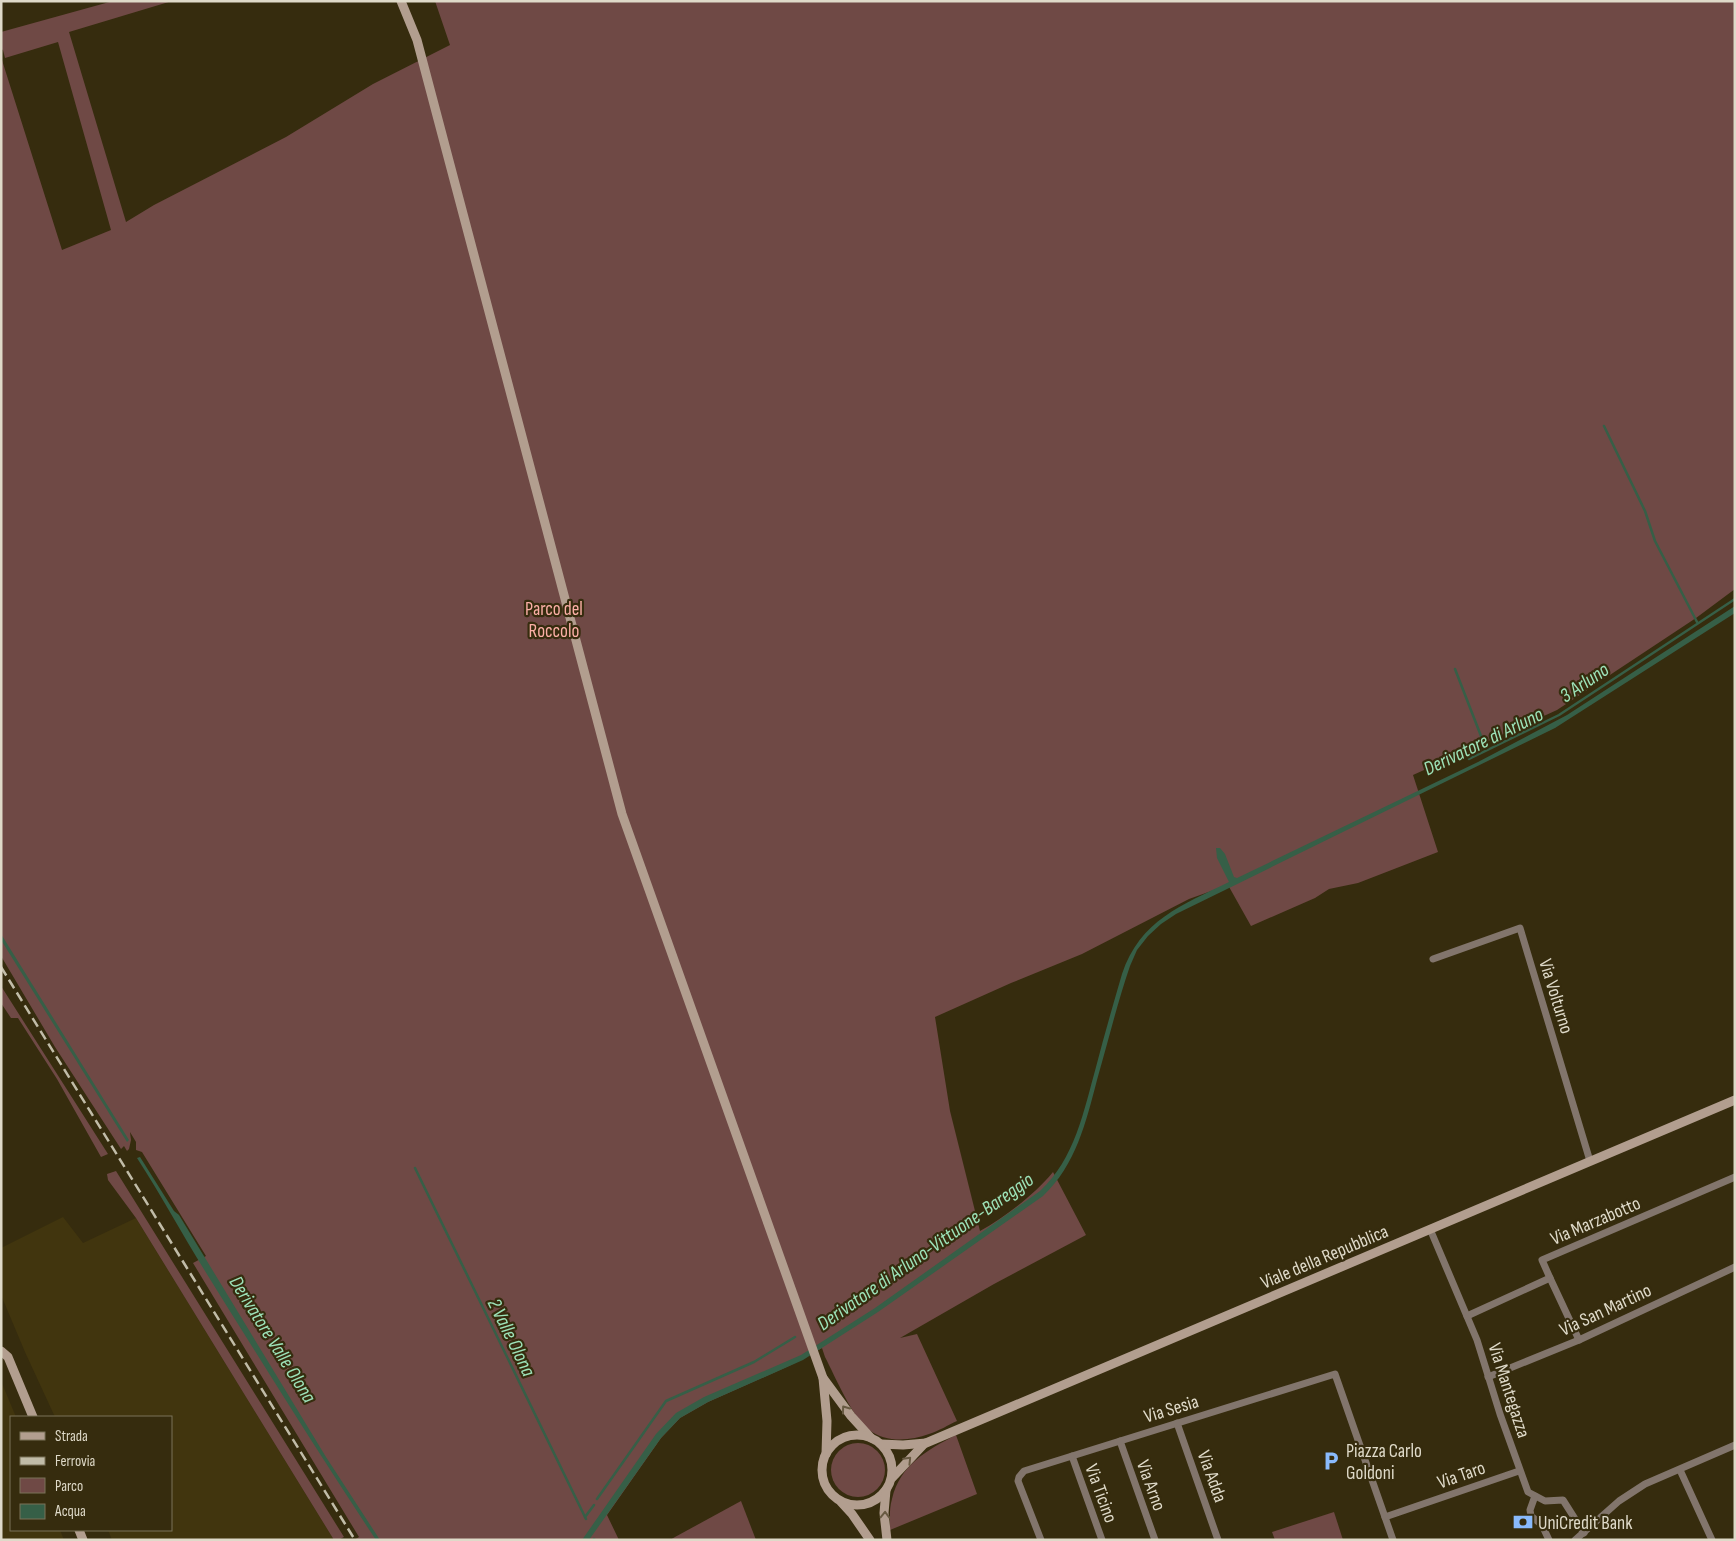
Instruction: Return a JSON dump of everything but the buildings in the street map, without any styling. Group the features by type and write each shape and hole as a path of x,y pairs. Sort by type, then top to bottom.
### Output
{"main road":[{"path":"401,1 417,40 622,814 823,1378 827,1421 826,1454 822,1467 824,1480 830,1492 852,1514 870,1540"},
{"name":"Viale della Repubblica","path":"926,1442 1735,1100"},
{"path":"1,1351 8,1357 33,1416"},
{"path":"823,1378 851,1416 871,1438 881,1444 887,1451 891,1459 892,1478"},
{"path":"826,1454 834,1444 845,1437 858,1435 871,1438"},
{"path":"881,1444 903,1445 926,1442"},
{"path":"839,1500 847,1504 873,1502 886,1490 892,1478 926,1442"},
{"path":"886,1490 884,1513 887,1540"}],"street":[{"name":"Via Volturno","path":"1432,959 1520,928 1590,1161"},
{"name":"Via Marzabotto","path":"1550,1278 1542,1260 1734,1180"},
{"name":"Via Mantegazza","path":"1430,1229 1477,1340 1519,1471 1528,1492 1535,1496"},
{"name":"Via San Martino","path":"1488,1377 1579,1340 1735,1267"},
{"path":"1467,1316 1550,1278 1579,1340"},
{"name":"Via Sesia","path":"1040,1540 1019,1485 1018,1477 1024,1471 1335,1374 1385,1517"},
{"name":"Via Adda","path":"1177,1423 1218,1540"},
{"name":"Via Arno","path":"1120,1441 1155,1540"},
{"path":"1575,1540 1619,1501 1645,1484 1735,1445"},
{"name":"Via Ticino","path":"1072,1456 1102,1540"},
{"path":"1680,1470 1712,1540"},
{"name":"Via Taro","path":"1385,1517 1519,1471"},
{"path":"1549,1540 1542,1525 1531,1516 1530,1510 1535,1496 1545,1501 1563,1500 1584,1533"},
{"path":"1385,1517 1393,1540"}],"shaded area":[{"path":"63,1217 83,1243 136,1218 334,1540 112,1540 108,1531 172,1531 172,1416 55,1416 1,1295 1,1248"},
{"path":"1,1381 16,1416 10,1416 10,1531 60,1531 64,1540 1,1540"}],"green space":[{"name":"Parco del Roccolo","path":"113,1 172,1 69,32 126,222 154,205 286,137 373,84 450,45 435,1 1735,1 1735,589 1696,618 1557,710 1413,775 1438,852 1358,883 1329,889 1315,898 1251,926 1228,885 1189,899 1082,954 935,1017 950,1111 980,1231 1000,1219 1019,1204 1053,1172 1086,1235 994,1284 900,1338 917,1334 957,1421 933,1433 914,1438 898,1440 876,1434 869,1430 857,1417 839,1386 822,1348 791,1365 708,1402 680,1418 661,1438 607,1515 619,1540 354,1540 359,1537 193,1263 206,1256 142,1152 136,1150 136,1142 130,1132 129,1149 127,1151 124,1146 121,1149 55,1047 1,956 1,57 62,250 111,230 58,42 5,58 1,49 1,32"},
{"path":"1,986 108,1154 101,1157 57,1079 18,1018 11,1018 1,1003"},
{"path":"116,1171 344,1537 334,1540 136,1218 108,1180 107,1174"},
{"path":"956,1435 977,1494 890,1530 891,1503 901,1477 925,1453"},
{"path":"853,1443 863,1443 873,1447 881,1455 885,1470 881,1485 873,1493 863,1497 853,1497 843,1493 835,1485 831,1475 831,1465 835,1455 843,1447"},
{"path":"741,1501 756,1540 670,1540 675,1537"},
{"path":"1334,1512 1343,1540 1275,1540 1272,1532"}],"water":[{"path":"1735,606 1735,613 1555,728 1176,914 1161,924 1137,950 1130,966 1084,1127 1064,1171 1043,1196 878,1312 803,1360 708,1402 680,1418 661,1438 589,1540 582,1540 656,1434 676,1413 704,1397 801,1355 875,1308 1040,1191 1052,1178 1062,1164 1077,1133 1122,974 1130,955 1151,927 1165,916 1195,898 1229,882 1217,858 1216,848 1220,848 1225,854 1234,877 1237,878 1478,762 1567,715"},
{"path":"1,934 129,1140 127,1142 1,940"},
{"path":"140,1157 174,1211 179,1215 326,1457 380,1540 376,1540 268,1372 137,1158"}],"waterway":[{"name":"3 Arluno","path":"1604,426 1645,511 1655,541 1697,622"},
{"name":"3 Arluno","path":"1469,759 1559,715 1735,599"},
{"name":"3 Arluno","path":"1455,669 1481,736 1480,752"},
{"name":"2 Valle Olona","path":"415,1168 586,1519"},
{"name":"2 Valle Olona","path":"597,1499 666,1401 754,1362 795,1337"},
{"name":"2 Valle Olona","path":"585,1517 594,1505"}],"railway":[{"path":"1,967 355,1540"}],"place":[{"name":"Piazza Carlo Goldoni","path":"1331,1461"},
{"name":"UniCredit Bank","path":"1523,1522"}],"water label":[{"name":"Derivatore di Arluno","path":"1483,741"},
{"name":"Derivatore di Arluno-Vittuone-Bareggio","path":"925,1251"},
{"name":"Derivatore Valle Olona","path":"273,1339"}]}
